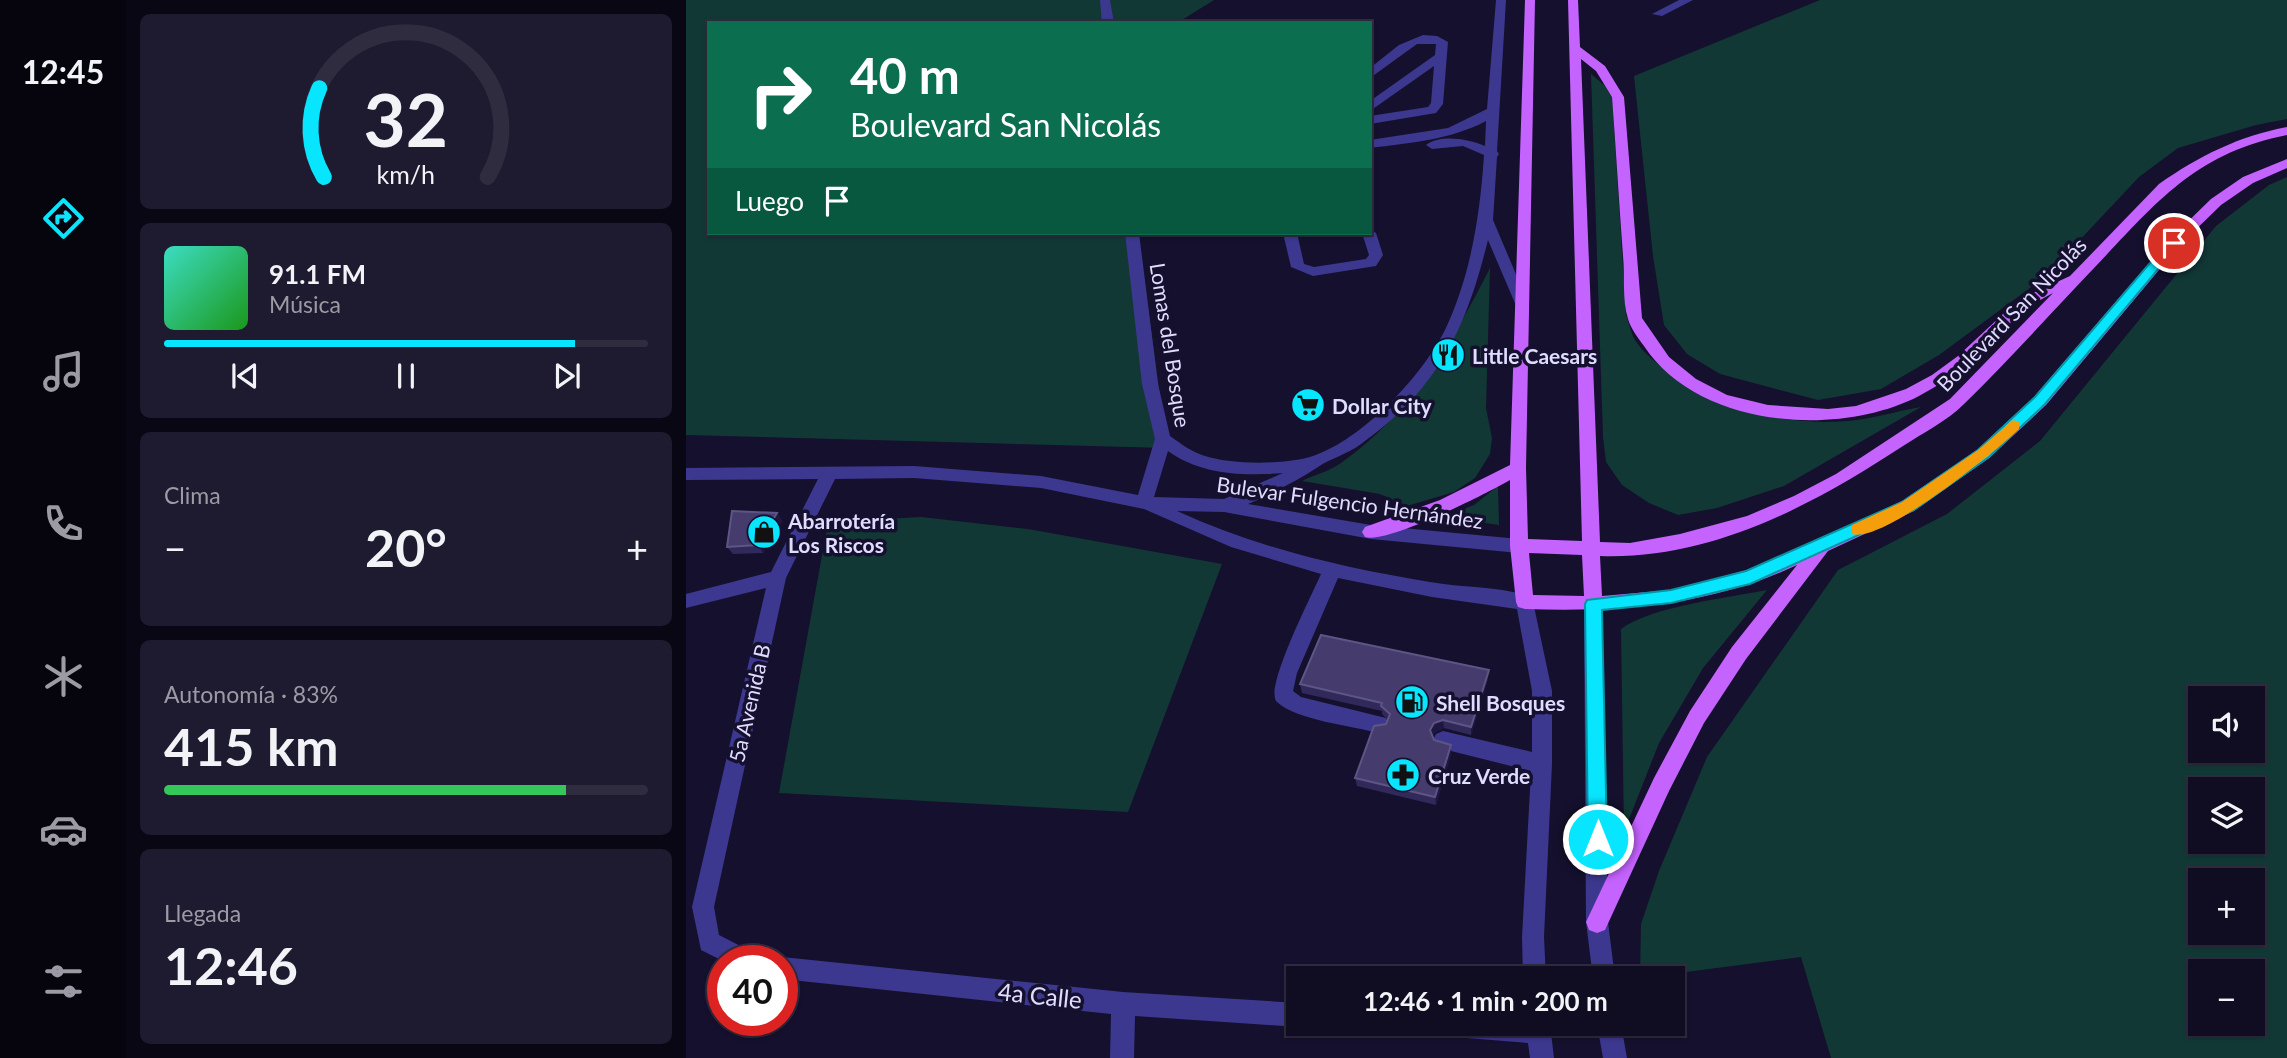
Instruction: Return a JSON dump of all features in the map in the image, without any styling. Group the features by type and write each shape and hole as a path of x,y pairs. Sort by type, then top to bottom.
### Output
{"main road":[{"path":"1525,602 1519,546 1518,468 1531,0"},
{"path":"1573,0 1593,604 1671,597 1709,589 1768,571 1908,506 1983,454 2040,401 2174,243 2216,202 2248,180 2287,163"},
{"path":"1573,47 1601,69 1618,97 1635,318 1646,343 1666,365 1694,386 1729,402 1769,413 1809,417 1849,414 1884,405 1962,361 2019,306 2081,273"},
{"name":"Boulevard San Nicolás","path":"1591,550 1630,550 1680,541 1751,522 1821,489 1956,403 2164,187 2195,164 2239,144 2287,131"},
{"path":"1370,532 1436,511 1518,468"},
{"name":"Bulevar Fulgencio Hernández","path":"1519,546 1591,550"},
{"path":"1597,922 1646,814 1696,720 1738,654 1823,546"},
{"name":"Bulevar Fulgencio Hernández","path":"1525,602 1593,604"}],"street":[{"path":"1105,0 1108,21"},
{"path":"1224,506 1269,488 1320,461 1376,423 1428,371 1459,317 1486,220 1493,154 1501,0"},
{"path":"1658,14 1688,0"},
{"path":"1372,72 1414,41 1436,38 1442,42 1437,104 1432,110 1372,120"},
{"path":"1372,106 1441,56"},
{"path":"1372,144 1466,128 1484,119 1495,109"},
{"path":"1372,155 1464,142 1493,154"},
{"path":"1486,220 1522,305"},
{"name":"Lomas del Bosque","path":"1132,235 1150,384 1163,439 1144,503"},
{"path":"1290,235 1298,267 1313,272 1371,263 1376,255 1370,235"},
{"path":"1163,439 1194,459 1225,468 1274,467 1320,461"},
{"name":"5a Avenida B","path":"715,945 709,942 703,907 777,578 829,473"},
{"name":"Bulevar Fulgencio Hernández","path":"686,474 978,476 1041,482 1144,503 1224,506 1370,532 1519,546"},
{"name":"Bulevar Fulgencio Hernández","path":"1144,503 1203,532 1332,568 1466,596 1525,602"},
{"path":"1332,568 1287,673 1282,695 1296,704 1379,724"},
{"path":"686,601 777,578"},
{"path":"1525,602 1542,691 1542,764 1533,937 1534,966"},
{"path":"1593,604 1597,922 1602,966"},
{"path":"1443,740 1542,764"},
{"name":"4a Calle","path":"798,970 1123,1004 1286,1014"},
{"path":"1122,1058 1123,1004"},
{"path":"1539,1036 1542,1058"},
{"path":"1611,1036 1615,1058"}],"green space":[{"path":"686,0 1214,0 1180,21 707,21 707,235 1138,235 1167,448 686,435"},
{"path":"1820,0 2287,0 2287,119 2256,125 2178,148 2139,177 2045,277 1939,355 1881,389 1818,400 1720,374 1687,354 1664,325 1653,256 1634,76"},
{"path":"1591,74 1612,96 1626,315 1635,340 1646,354 1670,373 1710,397 1754,413 1777,418 1848,421 1921,407 1784,486 1717,508 1678,515 1649,503 1622,485 1606,462 1603,437"},
{"path":"2287,177 2287,1058 1831,1058 1801,957 1685,972 1685,966 1640,966 1641,924 1659,871 1707,757 1838,570 1947,514 2040,441 2216,226 2269,185"},
{"path":"1490,268 1486,408 1492,438 1490,454 1475,478 1454,492 1407,506 1380,494 1302,481 1341,463 1388,423 1445,349"},
{"path":"1498,486 1499,525 1444,517 1474,505"},
{"path":"921,517 1028,529 1222,564 1128,812 779,793 828,522"},
{"path":"1767,590 1703,668 1659,743 1624,832 1621,629 1652,614"}],"building":[{"path":"732,511 777,513 758,545 727,547"},
{"name":"Shell Bosques","path":"1321,635 1489,670 1471,727 1443,720 1434,723 1430,730 1434,740 1451,745 1435,797 1355,778 1374,726 1386,724 1390,714 1381,706 1382,703 1300,684"}],"slow traffic":[{"path":"1858,530 1908,506 1983,454 2013,425"}],"place":[{"name":"Little Caesars","path":"1448,355"},
{"name":"Dollar City","path":"1308,405"},
{"name":"Abarrotería Los Riscos","path":"764,532"},
{"name":"Shell Bosques","path":"1412,702"},
{"name":"Cruz Verde","path":"1403,775"}],"route":[{"path":"1598,839 1593,604 1671,597 1750,577 1908,506 1983,454 2040,401 2174,243"}]}
